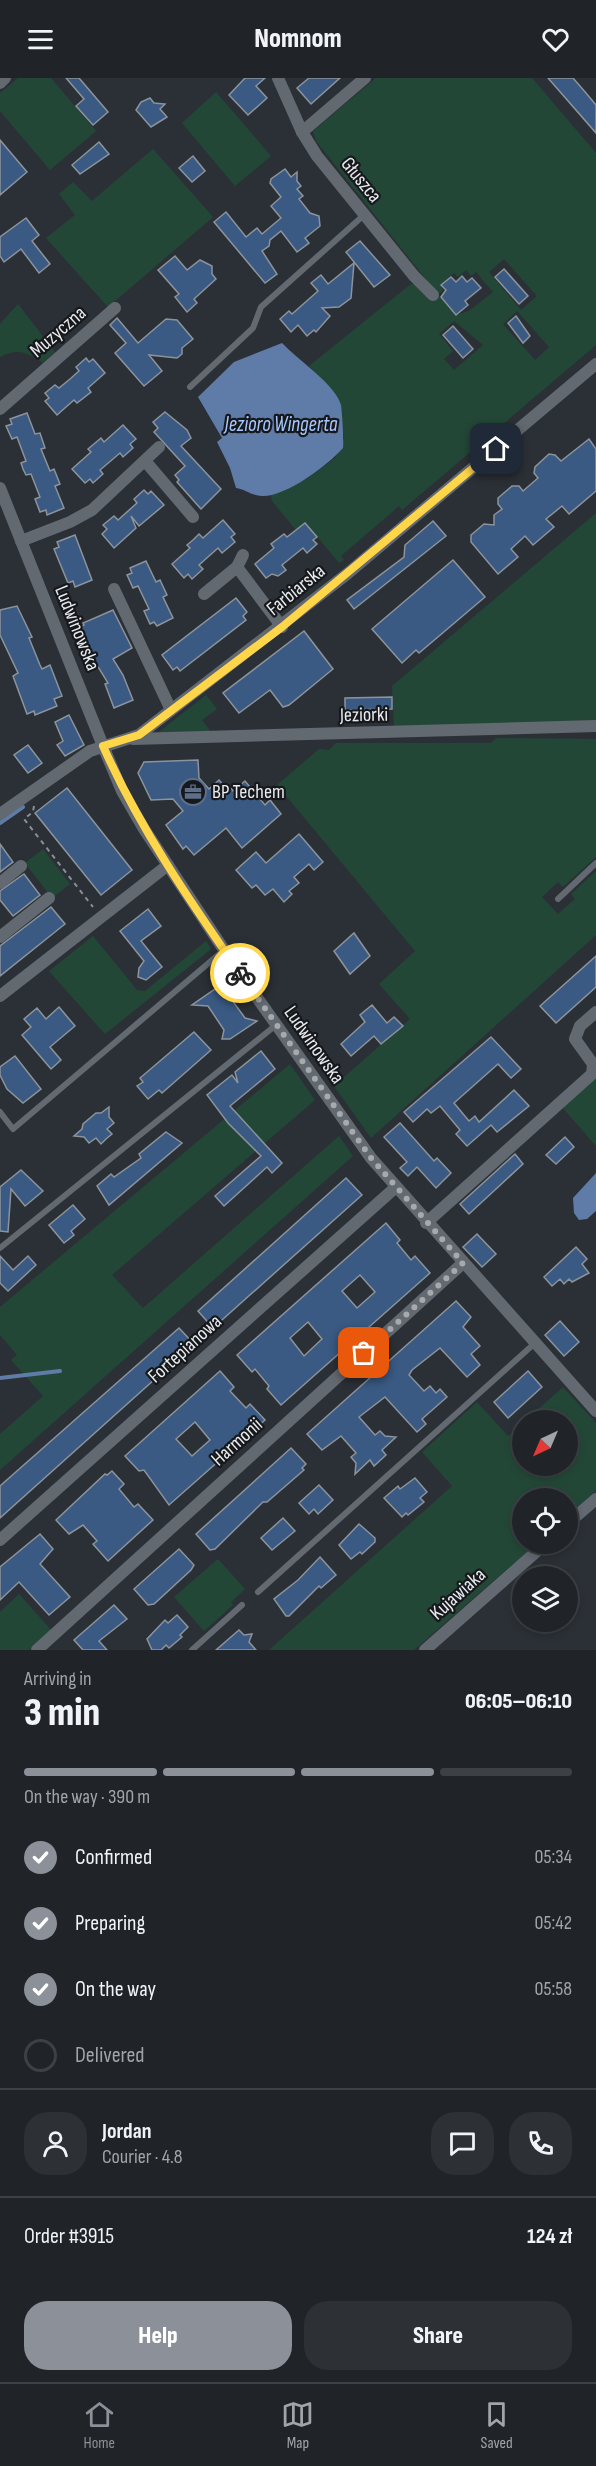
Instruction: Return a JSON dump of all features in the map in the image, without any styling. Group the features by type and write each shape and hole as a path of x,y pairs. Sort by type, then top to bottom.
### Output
{"street":[{"path":"0,83 5,78"},
{"name":"Głuszca","path":"278,78 302,132 317,156 414,276 433,295"},
{"path":"302,132 366,78"},
{"name":"Muzyczna","path":"0,409 115,309"},
{"name":"Farbiarska","path":"0,814 90,751 133,739 282,627 596,364"},
{"path":"21,541 82,517 146,462 159,447"},
{"path":"146,462 194,517"},
{"name":"Ludwinowska","path":"0,488 122,791 168,865 276,1025 371,1158 426,1223 596,1411"},
{"path":"204,594 237,567 243,555"},
{"path":"237,567 282,627"},
{"path":"114,589 171,710"},
{"name":"Jeziorki","path":"133,739 596,726"},
{"path":"0,996 168,865"},
{"path":"0,883 21,866"},
{"path":"0,937 49,898"},
{"path":"426,1223 592,1074 593,1064 575,1039 580,1026 596,1012"},
{"name":"Fortepianowa","path":"0,1540 396,1187"},
{"name":"Harmonii","path":"37,1650 463,1263"},
{"path":"578,1515 596,1499"},
{"name":"Kujawiaka","path":"425,1650 534,1554"}],"lane":[{"path":"190,387 253,328 261,307 364,215"},
{"path":"558,898 596,863"},
{"path":"0,1112 13,1129 225,950"},
{"path":"0,1248 276,1025"},
{"path":"258,1592 535,1343"},
{"path":"192,1650 242,1605"}],"path":[{"path":"34,806 33,813 24,819 95,910"}],"green space":[{"path":"18,78 51,78 96,131 50,170 0,111 0,93"},
{"path":"376,78 532,78 596,153 596,345 402,510 399,506 341,556 344,560 339,563 306,523 296,530 272,501 271,495 308,478 335,458 344,438 335,395 309,366 411,284 419,284 436,292 316,141 313,131","holes":["504,259 537,296 521,310 489,272","466,270 471,276 476,272 493,292 469,311 456,315 438,295 443,290 440,285 454,273 458,277","517,311 549,347 535,360 503,324","454,321 483,345 454,370 444,359 453,351 439,334"]},
{"path":"216,92 271,156 235,186 182,123"},
{"path":"153,149 213,217 108,307 46,238 75,215 59,194 73,182 92,201"},
{"path":"18,304 55,352 43,363 22,352 0,357 0,324"},
{"path":"596,513 596,721 394,727 392,686"},
{"path":"206,695 217,709 202,720 211,732 160,734 159,732"},
{"path":"496,738 596,739 596,857 563,887 558,882 542,897 558,914 575,899 571,894 596,871 596,935 371,1138 334,1086 410,1019 379,984 415,951 277,785 319,749 329,750 336,743 491,743"},
{"path":"43,849 70,884 52,898 25,863"},
{"path":"93,936 137,990 145,991 206,941 211,949 105,1034 49,971"},
{"path":"290,1064 315,1100 112,1275 143,1308 339,1136 353,1156 0,1470 0,1434 43,1396 11,1360 17,1355 0,1335 0,1307"},
{"path":"596,1076 596,1146 562,1107"},
{"path":"563,1387 596,1423 596,1491 578,1507 578,1488 512,1488 512,1554 524,1554 414,1650 269,1650 452,1486 422,1452 477,1402 508,1436 512,1433 512,1476 578,1476 578,1410 537,1410"},
{"path":"218,1559 245,1589 231,1602 233,1605 204,1631 174,1597"},
{"path":"19,1594 51,1630 29,1650 0,1650 0,1612"}],"water":[{"name":"Jezioro Wingerta","path":"282,343 338,397 341,405 343,448 317,471 294,486 272,495 258,496 236,488 230,468 217,442 222,438 198,397 234,362"},
{"path":"596,1173 596,1211 587,1219 579,1220 574,1213 573,1198"}],"building":[{"path":"66,78 79,78 108,112 93,125 76,106 84,99"},
{"path":"245,78 265,78 256,86 267,98 248,115 229,95"},
{"path":"309,78 340,78 311,104 297,88"},
{"path":"548,78 573,78 596,105 596,133"},
{"path":"150,98 154,103 165,104 160,109 167,117 151,127 136,110 141,102"},
{"path":"0,140 27,172 0,195"},
{"path":"99,142 109,154 80,174 72,165"},
{"path":"193,156 205,171 192,182 179,168"},
{"path":"285,169 291,177 297,172 297,181 301,186 297,189 303,196 299,199 310,213 319,216 320,226 305,238 309,243 297,252 281,231 270,240 269,246 262,251 277,274 265,283 214,222 226,212 246,237 257,228 262,234 281,218 271,206 281,197 270,183 271,179"},
{"path":"26,218 39,235 32,241 50,264 39,273 21,249 4,262 0,256 0,237"},
{"path":"360,241 390,275 374,287 346,252"},
{"path":"175,256 187,270 200,260 212,266 212,274 216,279 194,299 197,303 187,312 175,297 179,294 158,270"},
{"path":"354,263 351,298 339,307 322,308 330,316 316,332 314,330 307,336 298,325 291,332 280,319 289,311 292,314 318,291 311,283 321,275 328,284"},
{"path":"504,269 528,296 519,304 495,277"},
{"path":"462,276 467,282 472,278 481,288 465,301 468,305 456,315 441,297 446,290 441,285 451,277 456,282"},
{"path":"516,316 530,336 523,343 508,323"},
{"path":"117,318 138,343 166,319 177,320 193,339 182,348 182,354 177,358 149,355 162,371 144,386 115,353 126,343 110,325"},
{"path":"453,326 473,349 463,358 443,335"},
{"path":"86,358 89,362 93,359 105,373 88,388 91,392 77,403 74,400 57,415 45,401 49,398 45,393 55,385 59,388 70,379 79,371 76,367"},
{"path":"165,412 187,430 191,438 181,446 221,489 201,509 177,482 179,480 175,475 185,466 154,432 158,428 153,422"},
{"path":"27,413 35,434 40,433 45,448 41,449 50,471 54,469 60,484 55,486 64,508 47,515 46,510 40,512 35,499 40,497 31,474 26,475 23,469 21,463 26,461 17,437 12,439 6,426 12,424 10,419"},
{"path":"123,425 136,439 130,444 133,448 123,457 120,453 100,470 103,474 93,483 90,479 85,483 72,469 91,452 88,449 101,438 104,442"},
{"path":"589,439 596,449 596,491 569,514 562,506 546,519 554,527 533,545 525,536 511,549 518,557 498,574 471,542 471,535 484,524 494,525 494,515 502,509 498,504 498,498 512,486 519,486 523,491 538,478 534,473 535,467 549,454 555,455 561,461"},
{"path":"144,490 148,494 151,491 164,505 139,526 131,516 136,528 114,548 102,534 107,529 103,525 114,516 118,520 137,503 134,499"},
{"path":"223,520 235,534 231,537 235,542 222,553 218,548 199,565 203,569 192,579 188,574 184,578 172,564 190,548 187,545 199,534 203,538"},
{"path":"433,521 446,536 354,609 347,600 404,557 405,545"},
{"path":"305,523 317,537 313,540 317,544 307,553 303,548 282,565 286,570 278,576 272,574 266,578 255,564 274,548 271,544 284,534 287,537"},
{"path":"75,535 92,580 75,587 73,581 68,583 54,549 59,547 57,542"},
{"path":"453,560 485,597 419,653 416,650 402,663 372,629"},
{"path":"146,561 156,582 160,580 167,595 163,597 173,618 157,626 154,622 150,624 144,611 149,609 138,586 133,588 127,575 132,573 130,568"},
{"path":"236,598 247,612 243,616 246,620 180,671 177,667 173,670 162,655"},
{"path":"17,606 32,637 29,638 42,669 50,665 62,696 54,699 57,706 35,715 34,711 27,714 13,676 18,673 0,635 0,610"},
{"path":"113,610 132,648 113,659 123,675 133,700 114,708 105,684 108,683 92,657 79,628 84,625 83,623"},
{"path":"304,631 333,669 289,705 283,707 270,690 239,713 223,693"},
{"path":"392,697 392,709 345,710 345,698"},
{"path":"69,715 84,745 65,756 57,745 63,741 55,722"},
{"path":"28,745 42,763 28,773 14,755"},
{"path":"198,760 199,778 209,789 219,780 228,790 231,788 233,791 245,781 265,805 270,800 281,814 242,848 226,828 194,855 186,846 183,849 166,825 183,811 173,799 151,800 138,773 144,762"},
{"path":"67,788 132,870 101,895 35,813"},
{"path":"299,834 323,862 314,870 309,864 294,877 299,883 289,891 292,894 284,902 273,889 265,895 256,885 252,888 236,870 256,852 266,863"},
{"path":"0,844 13,862 0,872"},
{"path":"24,874 40,895 13,916 0,900 0,891"},
{"path":"51,907 65,924 0,976 0,946"},
{"path":"148,909 161,926 141,941 162,967 146,980 138,977 139,968 144,961 120,931"},
{"path":"354,933 370,956 350,974 334,951"},
{"path":"596,956 596,987 556,1023 540,1006"},
{"path":"231,978 226,992 245,1018 257,1021 230,1039 222,1039 224,1030 208,1006 192,1005"},
{"path":"372,1005 387,1023 394,1017 403,1026 381,1044 374,1036 351,1056 341,1044 365,1022 360,1015"},
{"path":"59,1007 75,1026 50,1047 61,1060 51,1069 22,1035 31,1027 24,1019 37,1008 46,1019"},
{"path":"194,1032 211,1050 162,1093 159,1090 148,1099 137,1086 143,1082 140,1078"},
{"path":"491,1037 521,1069 511,1078 498,1064 454,1103 469,1121 475,1116 479,1122 514,1090 529,1106 497,1132 491,1125 467,1146 456,1134 460,1130 440,1106 431,1113 427,1109 413,1122 404,1112"},
{"path":"261,1051 275,1069 230,1106 282,1163 272,1173 267,1167 224,1206 215,1196 261,1156 228,1123 207,1095 232,1075 238,1083 235,1072"},
{"path":"15,1056 41,1089 23,1103 7,1089 0,1075 0,1067"},
{"path":"109,1107 109,1117 114,1123 107,1129 112,1134 101,1144 96,1138 89,1143 84,1137 74,1136 96,1113 101,1113"},
{"path":"400,1123 434,1161 437,1158 451,1173 436,1188 417,1167 408,1176 400,1168 407,1162 384,1137"},
{"path":"166,1132 182,1143 109,1205 97,1186 111,1174 114,1177 141,1158 139,1154"},
{"path":"565,1137 574,1147 556,1164 546,1155"},
{"path":"515,1154 523,1164 469,1214 460,1204"},
{"path":"21,1170 43,1191 25,1206 11,1189 8,1232 0,1231 0,1187"},
{"path":"346,1178 362,1195 213,1328 198,1311"},
{"path":"73,1205 85,1219 71,1231 74,1235 64,1243 49,1225"},
{"path":"386,1223 400,1240 397,1243 411,1260 415,1256 430,1273 281,1405 267,1389 269,1386 255,1369 252,1372 237,1355","holes":["360,1275 375,1292 357,1308 342,1291","308,1322 322,1339 304,1356 290,1338"]},
{"path":"477,1234 496,1254 482,1267 463,1247"},
{"path":"576,1247 587,1259 582,1264 589,1273 572,1282 569,1279 564,1284 560,1279 552,1286 544,1277"},
{"path":"0,1256 13,1270 28,1256 36,1265 8,1291 0,1283"},
{"path":"456,1301 471,1317 463,1327 480,1346 471,1354 480,1365 467,1377 440,1348 412,1370 409,1375 424,1391 430,1386 436,1393 440,1389 447,1397 422,1419 426,1424 417,1432 385,1397 359,1417 375,1435 380,1431 385,1436 396,1437 382,1450 386,1455 374,1466 370,1460 355,1474 356,1463 351,1457 356,1453 341,1436 322,1450 307,1434"},
{"path":"560,1321 579,1342 564,1356 545,1335"},
{"path":"179,1328 194,1344 0,1518 0,1486"},
{"path":"220,1371 234,1387 230,1391 246,1408 250,1404 265,1420 169,1505 144,1470 139,1471 125,1456","holes":["195,1422 210,1440 192,1456 176,1439"]},
{"path":"528,1371 542,1387 517,1410 512,1410 512,1414 508,1418 494,1402"},
{"path":"291,1448 306,1464 302,1468 304,1470 267,1502 263,1502 215,1549 210,1550 196,1534"},
{"path":"112,1471 124,1484 119,1489 134,1507 138,1504 153,1520 108,1561 93,1544 97,1541 83,1525 69,1534 56,1520 105,1474"},
{"path":"415,1478 427,1492 420,1498 424,1502 402,1517 384,1498 398,1486 400,1489"},
{"path":"319,1485 333,1500 318,1514 314,1509 309,1514 299,1503"},
{"path":"283,1518 295,1531 272,1550 261,1538"},
{"path":"359,1524 375,1538 375,1542 362,1554 360,1552 351,1559 339,1545"},
{"path":"40,1534 53,1549 40,1564 70,1597 49,1615 19,1582 0,1600 0,1567"},
{"path":"179,1549 194,1565 154,1604 148,1605 134,1589"},
{"path":"320,1557 336,1575 321,1588 319,1586 289,1616 286,1616 274,1599 298,1580"},
{"path":"114,1605 127,1619 99,1641 107,1650 83,1650 74,1640"},
{"path":"177,1615 188,1627 180,1635 182,1637 169,1648 166,1645 161,1650 152,1650 147,1639 165,1620 168,1623"},
{"path":"239,1630 244,1635 252,1634 249,1642 256,1650 216,1650"}],"waterway":[{"path":"0,823 23,807"},
{"path":"0,1378 60,1371"}],"way so far":[{"path":"240,973 371,1158 463,1263 364,1353"}],"place":[{"name":"BP Techem","path":"193,792"}],"route":[{"path":"240,973 144,830 122,791 103,746 133,739 231,663 282,627 496,449"}]}
